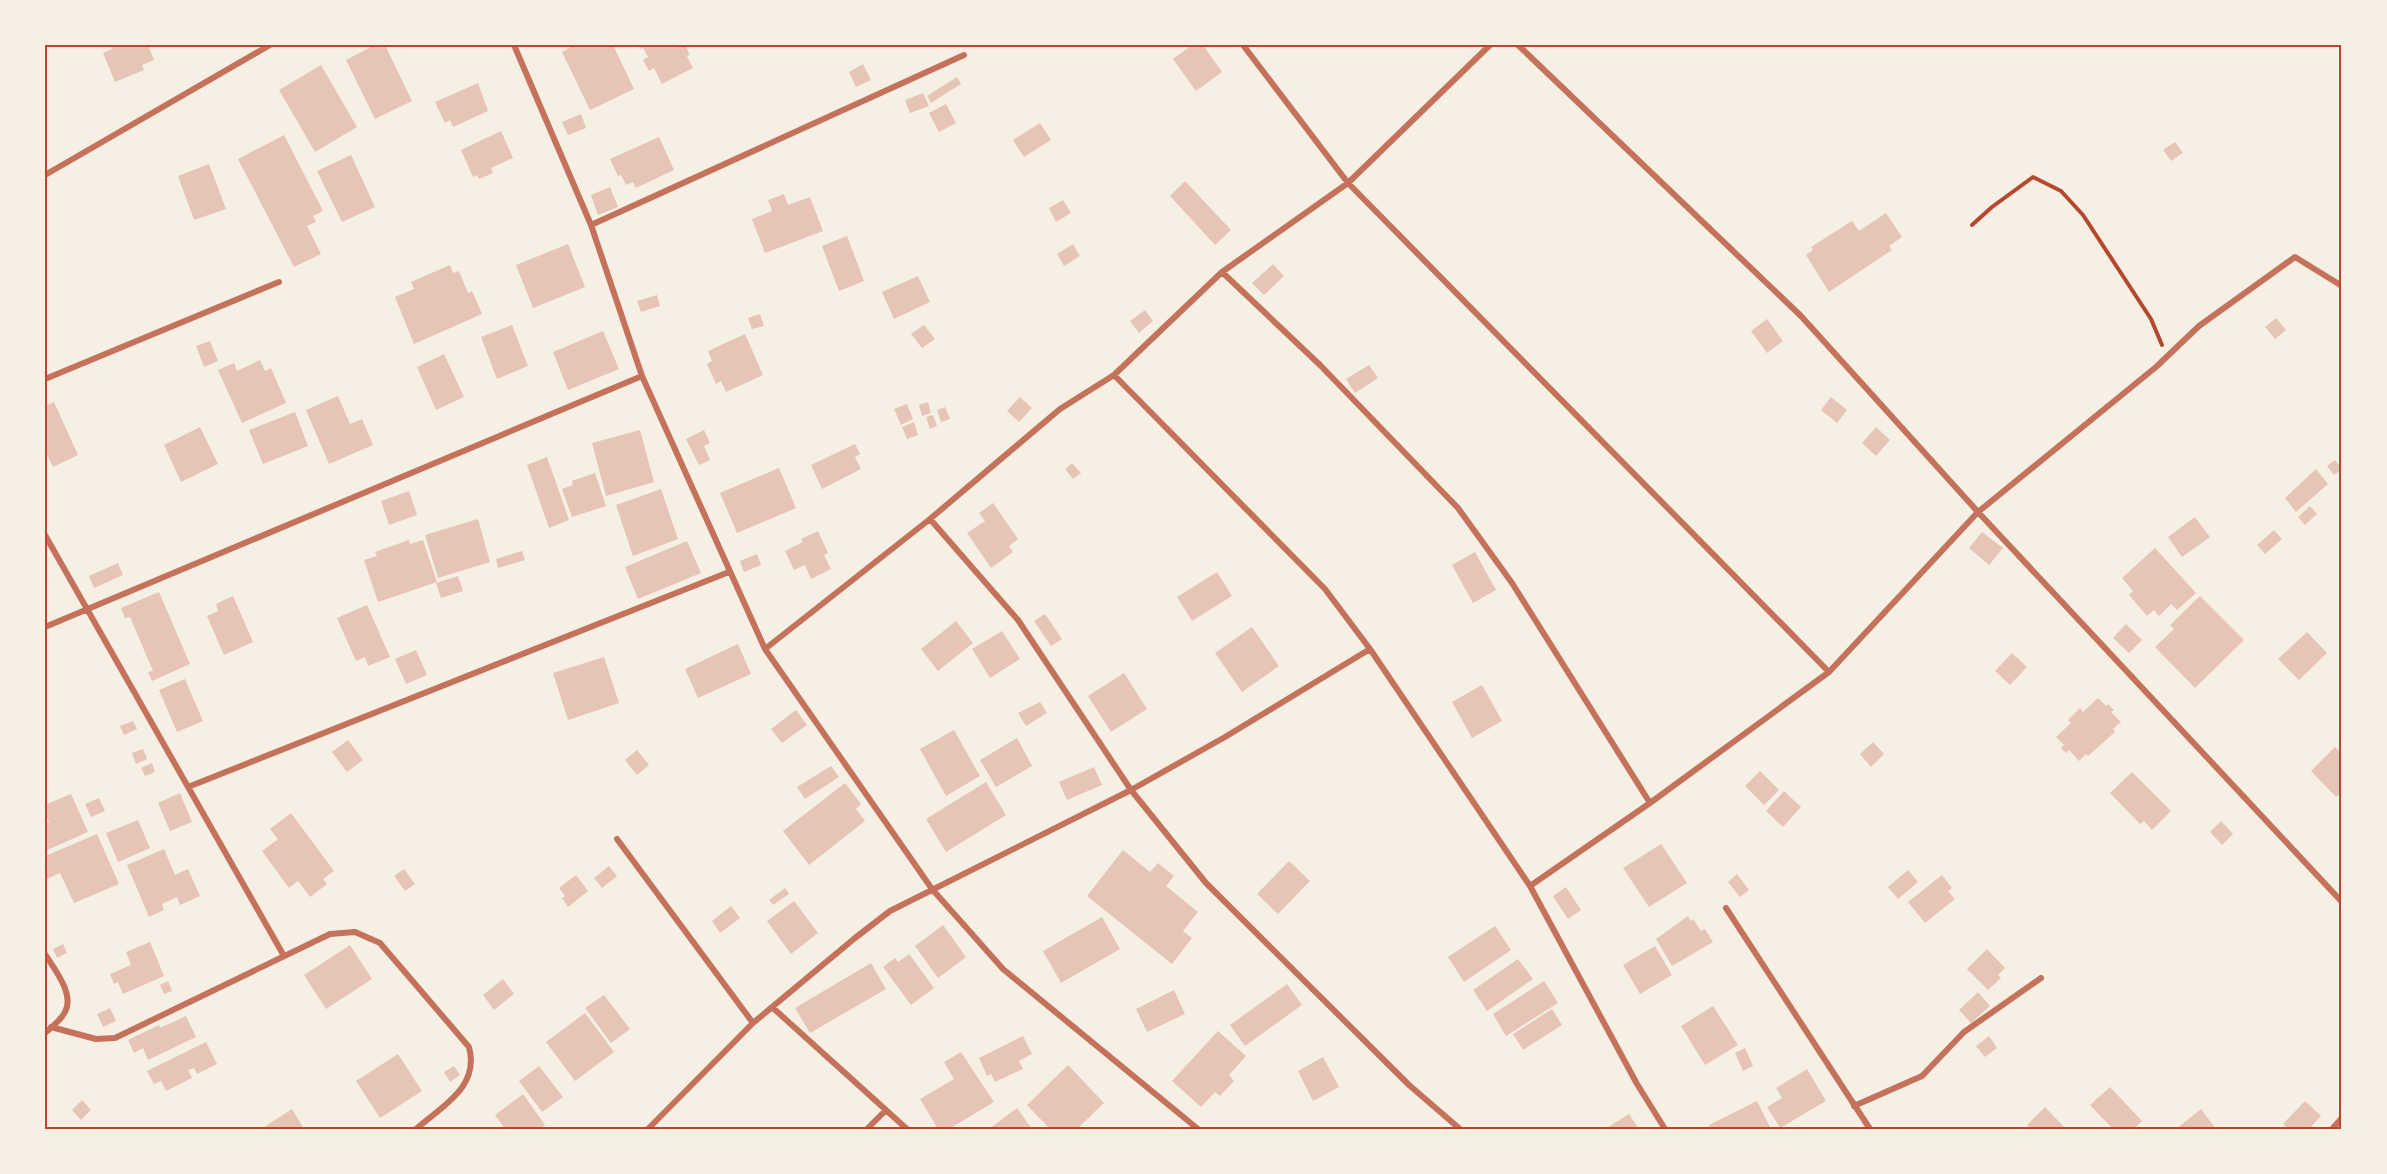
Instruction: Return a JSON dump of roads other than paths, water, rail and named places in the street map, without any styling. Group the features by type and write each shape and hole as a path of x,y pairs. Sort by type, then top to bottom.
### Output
{"street":[{"path":"45,175 270,45"},
{"path":"514,45 591,225 642,376 765,649 932,889 1003,969 1198,1129"},
{"path":"1243,45 1348,183 1829,672"},
{"path":"765,649 930,519 1060,410 1114,375 1222,272 1348,183 1490,45"},
{"path":"1518,45 1801,315 1978,512 2342,902"},
{"path":"591,225 964,55"},
{"path":"1530,886 1650,803 1829,672 1978,512 2168,356 2199,326 2295,257 2342,286"},
{"path":"1222,272 1320,365 1458,508 1512,584 1650,803"},
{"path":"45,379 279,282"},
{"path":"1114,375 1325,589 1370,649 1530,886 1637,1084 1665,1129"},
{"path":"45,627 642,376"},
{"path":"930,519 1018,620 1131,790 1206,883 1401,1077 1460,1129"},
{"path":"45,535 284,956"},
{"path":"188,787 729,572"},
{"path":"648,1129 753,1023 890,911 1131,790 1225,737 1370,649"},
{"path":"617,839 753,1023"},
{"path":"1725,908 1870,1129"},
{"path":"51,1028 96,1039 115,1038 330,934 355,932 380,943 469,1047 473,1060 468,1080 459,1092 416,1129"},
{"path":"45,954 66,991 68,1004 64,1014 45,1033"},
{"path":"1854,1106 1922,1076 1964,1032 2040,978"},
{"path":"772,1008 907,1129"},
{"path":"867,1129 886,1110"},
{"path":"2332,1129 2342,1118"}]}
